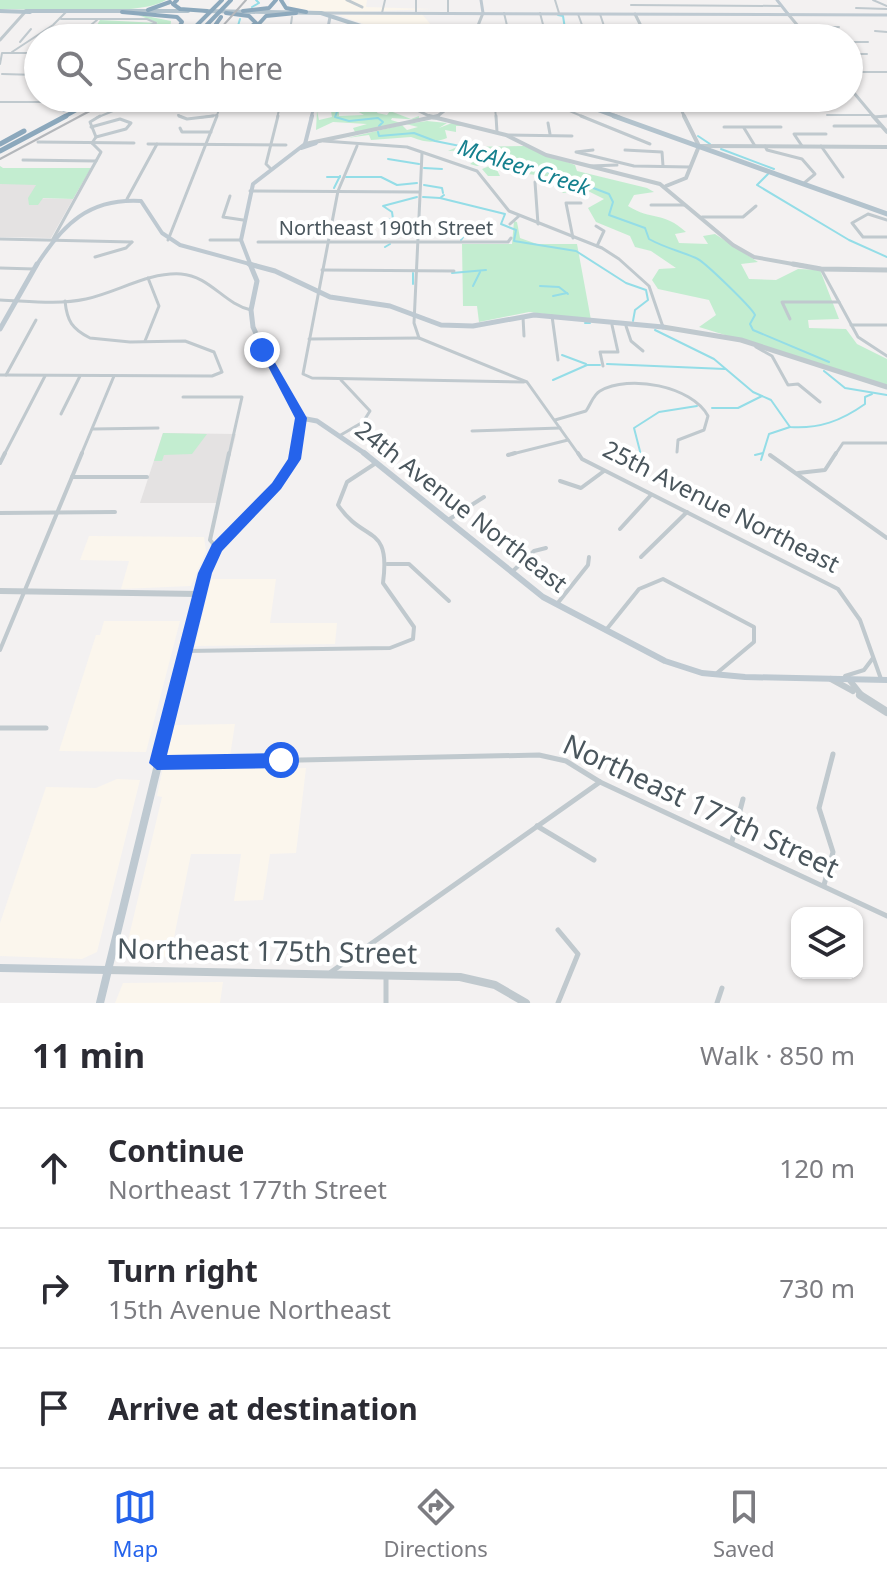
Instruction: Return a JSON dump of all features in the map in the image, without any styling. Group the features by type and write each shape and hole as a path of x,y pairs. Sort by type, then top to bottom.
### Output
{"highway":[{"path":"189,24 215,0"},
{"path":"173,1 177,8 202,12 214,8 222,0"},
{"path":"278,0 276,11 285,12"},
{"path":"239,11 269,8 278,0"},
{"path":"278,0 286,8 306,12"},
{"path":"136,11 157,9 173,1"},
{"path":"166,12 173,1"},
{"path":"194,24 208,2"},
{"path":"211,24 228,8 247,15 254,24"},
{"path":"122,12 177,17 181,24"},
{"path":"258,24 266,16 294,15"},
{"path":"0,144 60,112"},
{"path":"0,151 72,112"},
{"path":"34,132 76,112"}],"main road":[{"path":"481,0 483,13"},
{"path":"777,0 788,14"},
{"path":"202,12 228,8 294,15 362,10 382,13 887,15"},
{"path":"56,10 74,11"},
{"path":"0,11 306,12 360,24"},
{"path":"26,11 166,12"},
{"path":"261,12 285,12 356,24"},
{"path":"331,18 345,12"},
{"path":"330,24 331,18"},
{"path":"100,1003 198,594 217,548 277,486 295,459 301,418 262,350 251,310 255,275 241,240 250,191 270,168 305,144 313,112"},
{"path":"605,112 887,214"},
{"path":"301,148 316,143"},
{"path":"0,329 52,239 94,207 127,199 144,203 168,240 270,269 337,299 390,306 441,325 464,327 523,315 663,327"},
{"path":"255,275 270,269"},
{"name":"24th Avenue Northeast","path":"301,418 317,421 377,463 511,573 557,605 665,661 716,674 884,679"},
{"name":"Northeast 175th Street","path":"0,968 107,970"}],"street":[{"path":"347,0 362,10"},
{"path":"382,13 385,0"},
{"path":"416,0 416,13"},
{"path":"448,0 448,13"},
{"path":"555,0 559,13"},
{"path":"629,0 640,24"},
{"path":"875,0 887,7"},
{"path":"631,5 781,6"},
{"path":"856,8 887,7"},
{"path":"0,40 26,11"},
{"path":"56,24 66,12"},
{"path":"479,24 483,13"},
{"path":"504,13 507,24"},
{"path":"540,13 543,24"},
{"path":"578,14 581,24"},
{"path":"600,14 603,24"},
{"path":"788,14 796,24"},
{"path":"292,24 294,15"},
{"path":"61,19 147,19 156,23 153,24"},
{"path":"92,24 98,19"},
{"path":"875,31 887,32"},
{"path":"12,52 24,38"},
{"path":"19,44 24,42"},
{"path":"863,42 868,42"},
{"path":"0,79 2,53 24,52"},
{"path":"863,72 887,72"},
{"path":"880,72 887,80"},
{"path":"2,74 24,75"},
{"path":"0,102 24,102"},
{"path":"863,104 887,132"},
{"path":"96,137 91,127 92,120 103,114 127,112"},
{"path":"168,240 218,112"},
{"path":"270,168 266,164 279,112"},
{"path":"422,112 434,118 506,135 546,155 665,186 733,245 754,257 821,269 887,270"},
{"path":"305,144 434,118 443,112"},
{"path":"495,112 497,132"},
{"path":"573,112 650,144"},
{"path":"683,112 699,146"},
{"path":"178,115 187,119 217,115"},
{"path":"827,115 887,116"},
{"path":"91,127 120,119 130,121 131,126 96,137 92,143"},
{"path":"548,123 550,134"},
{"path":"834,126 882,126"},
{"path":"724,127 781,127"},
{"path":"743,127 755,146"},
{"path":"180,128 182,132 211,132"},
{"path":"802,146 794,134 826,134"},
{"path":"506,135 572,136"},
{"path":"324,141 357,146 403,147 477,171 509,211 597,246 619,259 649,286 663,327 699,330 816,363 865,384 887,387"},
{"path":"38,142 134,143"},
{"path":"52,239 96,161 101,148 92,143"},
{"path":"148,144 286,145"},
{"path":"127,199 157,144"},
{"path":"357,146 338,191 303,374 312,378 527,382"},
{"path":"699,146 887,147"},
{"path":"665,186 683,181 699,146"},
{"path":"718,153 714,148 723,146"},
{"path":"765,146 767,150 802,159 815,174 803,184"},
{"path":"821,146 843,177"},
{"path":"593,150 576,152 621,164"},
{"path":"625,150 662,152 663,166"},
{"path":"419,338 414,329 422,153"},
{"path":"23,160 96,161"},
{"path":"588,166 689,167"},
{"path":"535,182 538,224"},
{"path":"250,191 420,192"},
{"path":"230,196 223,217 243,220"},
{"path":"573,238 566,203 581,203"},
{"path":"651,205 687,205"},
{"path":"702,217 743,217 756,206"},
{"path":"879,218 887,214"},
{"path":"887,220 863,215 852,223 863,237 887,237"},
{"path":"510,224 519,216"},
{"path":"596,226 604,231 597,246"},
{"name":"Northeast 190th Street","path":"258,242 508,242 511,238"},
{"path":"0,239 132,242 126,248 95,257"},
{"path":"210,240 241,240"},
{"path":"0,268 34,269"},
{"path":"821,269 863,343 887,356"},
{"path":"322,270 454,271"},
{"path":"0,300 65,301 89,298 171,273 197,276 211,283 236,307 251,310"},
{"path":"145,341 159,306 148,278"},
{"path":"0,375 218,376 222,368 214,352 195,343 104,341 76,333 67,320 65,301"},
{"path":"790,319 782,302 839,302"},
{"path":"523,315 524,336"},
{"path":"552,316 558,360"},
{"path":"6,375 36,320"},
{"path":"603,366 600,352 618,352 612,325"},
{"path":"851,325 887,325"},
{"path":"626,326 631,341 643,351"},
{"path":"309,339 419,338 527,382"},
{"path":"754,345 772,356 788,385 798,384 820,402"},
{"path":"0,463 46,375"},
{"path":"61,414 80,376"},
{"path":"0,650 114,376"},
{"path":"339,436 363,422 370,411 366,402 342,385 341,379"},
{"name":"25th Avenue Northeast","path":"527,382 582,459 838,589 854,610 884,679"},
{"path":"555,420 586,411 593,396 603,389 676,389 704,407 708,419 704,430 678,440 677,452"},
{"path":"183,397 242,397 210,540 217,548"},
{"path":"93,429 158,428"},
{"path":"472,431 560,428"},
{"path":"508,455 568,440"},
{"path":"796,473 825,470 843,443 887,443"},
{"path":"770,455 887,538"},
{"path":"185,651 390,648 413,639 414,627 383,583 387,564 375,537 342,513 338,505 347,482 377,463"},
{"path":"560,481 581,488 604,471"},
{"path":"72,477 147,477"},
{"path":"620,529 652,494"},
{"path":"448,520 484,497"},
{"path":"0,513 115,512"},
{"path":"641,557 687,512"},
{"path":"511,573 534,551 546,548"},
{"path":"557,605 588,565 589,557"},
{"path":"387,564 409,564 449,601"},
{"path":"605,632 639,589 663,579 754,627 754,642 716,674"},
{"path":"0,591 198,594"},
{"path":"856,692 843,678 864,670 874,656"},
{"path":"828,678 887,712"},
{"path":"0,728 46,728"},
{"path":"824,885 833,852 819,808 833,754"},
{"name":"Northeast 177th Street","path":"157,763 539,755 566,761 600,782 887,916"},
{"path":"329,974 600,782"},
{"path":"732,841 743,799"},
{"path":"537,826 544,833 594,860"},
{"path":"558,930 578,954 558,1003"},
{"name":"Northeast 175th Street","path":"107,970 479,979 526,1003"},
{"path":"386,975 386,1003"},
{"path":"717,1003 722,988"}],"shaded area":[{"path":"290,0 367,0 366,7 432,9 328,13 289,7"},
{"path":"422,14 430,24 364,24 338,15"},
{"path":"0,184 37,184 29,198 73,199 51,238 0,237"},
{"path":"163,433 236,434 213,526 218,503 140,503"},
{"path":"89,536 204,537 206,551 191,586 121,589 129,561 80,560"},
{"path":"211,579 276,579 270,623 337,623 335,644 195,646"},
{"path":"104,621 180,621 146,752 59,751 96,635 100,635"},
{"path":"235,724 230,756 213,757 211,770 306,768 296,853 270,854 263,900 234,901 241,854 191,854 170,957 130,956 132,949 126,949 162,797 157,796 172,725"},
{"path":"117,779 140,780 97,952 82,959 0,956 0,923 46,787 96,788"},
{"path":"223,982 220,1003 115,1003 123,983"}],"green space":[{"path":"0,0 166,0 134,9 86,11 0,9"},
{"path":"136,14 171,21 171,24 98,24 100,20 158,23"},
{"path":"317,112 319,120 332,117 331,112 339,112 339,116 364,115 359,112 387,115 393,112 411,119 419,116 419,120 392,118 401,123 355,132 353,128 367,124 333,122 316,130"},
{"path":"427,121 447,123 439,128 452,123 465,126 456,126 456,132 445,130 447,138 432,142 411,137 371,140 369,135 347,138 402,125 407,130 418,127 406,124"},
{"path":"524,146 575,165 577,171 654,192 634,195 628,206 678,225 686,232 675,234 679,243 708,244 703,236 715,234 758,262 741,264 749,279 776,280 798,269 820,270 839,319 808,320 809,328 846,329 857,344 887,359 887,385 699,327 716,315 709,300 658,289 652,280 659,269 676,268 651,251 635,247 630,236 596,222 588,208 604,199 586,190 563,193 558,187 563,180 555,178 497,170 500,176 488,176 482,169 497,163 494,160 477,166 470,164 479,158 467,150 448,151 457,147"},
{"path":"0,166 91,168 73,199 43,198 38,205 29,205 28,198 36,185 0,184"},
{"path":"514,221 517,222 520,238 537,244 577,244 591,320 529,312 479,322 477,306 463,306 462,244 512,244"},
{"path":"163,433 207,434 192,454 164,455 162,461 154,461"}],"waterway":[{"name":"McAleer Creek","path":"252,7 259,3 256,0"},
{"path":"558,15 563,16 564,24"},
{"name":"McAleer Creek","path":"238,24 240,19"},
{"name":"McAleer Creek","path":"337,112 335,117 349,121 378,118 383,122 379,126"},
{"name":"McAleer Creek","path":"378,132 379,136 414,133 435,141 485,151 508,165 554,173 609,194 613,202 609,215 645,228 649,239 701,261 752,311 755,315 750,324 753,330 829,362"},
{"path":"698,136 710,144"},
{"path":"721,149 774,169"},
{"path":"388,159 419,164"},
{"path":"424,168 442,169"},
{"path":"768,174 757,185 849,240 887,257"},
{"path":"327,177 340,177"},
{"path":"334,188 340,177"},
{"path":"346,177 381,177 397,185 417,183"},
{"path":"424,185 442,188 443,193"},
{"path":"440,198 444,195"},
{"path":"383,221 393,219 392,212 383,206 417,197"},
{"path":"423,197 440,198"},
{"path":"440,198 505,214 501,224 516,230 514,241 576,251 626,283 646,290 648,300 635,310 633,321"},
{"path":"461,240 464,236"},
{"path":"385,247 390,244"},
{"path":"452,273 486,270"},
{"path":"473,286 480,272"},
{"path":"413,273 413,284"},
{"path":"540,286 559,287 567,293"},
{"path":"553,296 567,293"},
{"path":"585,323 590,323"},
{"path":"655,330 714,359 762,396"},
{"path":"562,355 586,364"},
{"path":"607,364 725,369"},
{"path":"553,380 587,365 600,365"},
{"name":"McAleer Creek","path":"824,371 845,388 887,395"},
{"path":"790,427 811,427 838,419 865,404 865,397 872,394"},
{"path":"712,408 738,408 762,396"},
{"path":"762,396 771,400 790,427"},
{"path":"639,464 642,459 634,428 659,412 697,406"},
{"path":"761,460 769,434 790,427"},
{"path":"755,455 763,453"}],"tram line":[{"path":"225,24 246,0"},
{"path":"0,159 88,112"}],"route":[{"path":"262,350 301,418 295,459 277,486 217,548 205,573 157,763 281,760"}]}
